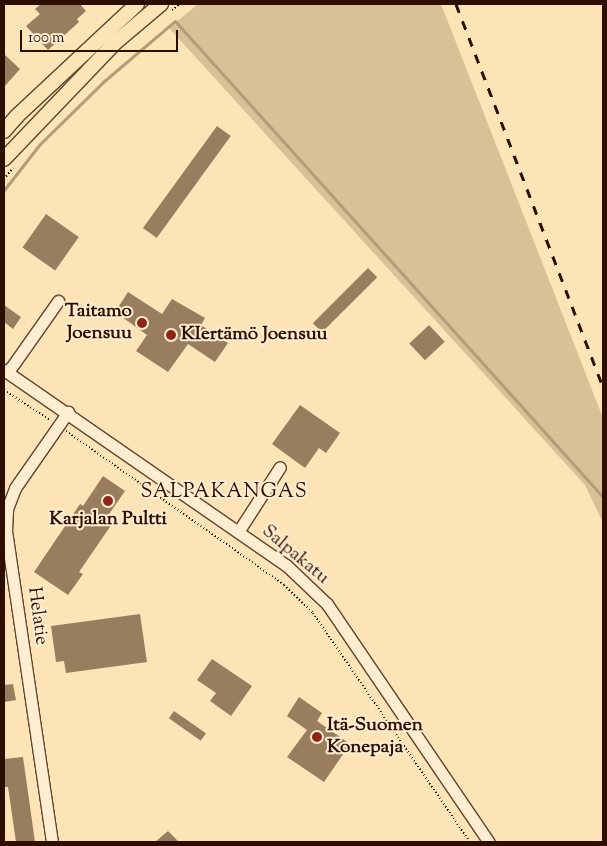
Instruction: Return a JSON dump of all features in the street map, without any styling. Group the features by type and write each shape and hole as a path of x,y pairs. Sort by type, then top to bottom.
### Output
{"main road":[{"path":"4,131 49,85 137,4"},
{"path":"4,159 103,54 157,5"}],"street":[{"path":"6,371 58,301"},
{"name":"Salpakatu","path":"6,371 68,412 286,565 326,604 489,842"},
{"name":"Helatie","path":"52,842 6,531 7,509 15,488 68,412"},
{"path":"238,532 280,467"}],"path":[{"path":"4,390 284,585 313,613 470,842"}],"shaded area":[{"path":"198,4 441,4 603,418 603,523 585,485 169,28"}],"building":[{"path":"41,4 80,4 86,11 77,19 79,22 48,50 26,26 40,14 35,9"},
{"path":"4,54 20,69 4,87"},
{"path":"217,126 231,136 157,238 143,228"},
{"path":"46,214 79,237 55,271 22,248"},
{"path":"368,268 377,277 322,332 313,323"},
{"path":"128,292 162,314 172,299 205,318 201,325 228,343 215,362 188,344 168,372 136,351 147,335 115,312"},
{"path":"4,305 21,317 13,329 4,322"},
{"path":"429,325 445,342 425,360 409,343"},
{"path":"300,405 340,433 326,453 319,448 305,468 272,444"},
{"path":"103,476 125,491 105,520 112,524 79,572 83,574 68,595 34,572 80,504 83,506"},
{"path":"140,614 147,662 66,673 64,661 56,662 51,626"},
{"path":"212,659 252,686 231,716 210,701 216,693 197,680"},
{"path":"13,684 16,700 4,702 4,685"},
{"path":"299,697 322,713 317,721 350,744 324,782 287,757 307,730 287,716"},
{"path":"174,711 206,733 201,741 169,718"},
{"path":"23,757 35,842 16,842 8,787 4,787 4,759"},
{"path":"168,831 179,842 155,842"}],"waterway":[{"path":"4,190 40,144 103,82 175,21 603,497"}],"railway":[{"path":"456,4 603,387"}],"place":[{"name":"Taitamo Joensuu","path":"142,323"},
{"name":"KIertämö Joensuu","path":"171,335"},
{"name":"Karjalan Pultti","path":"108,501"},
{"name":"Itä-Suomen Konepaja","path":"317,737"}],"district":[{"name":"SALPAKANGAS","path":"224,492"}]}
